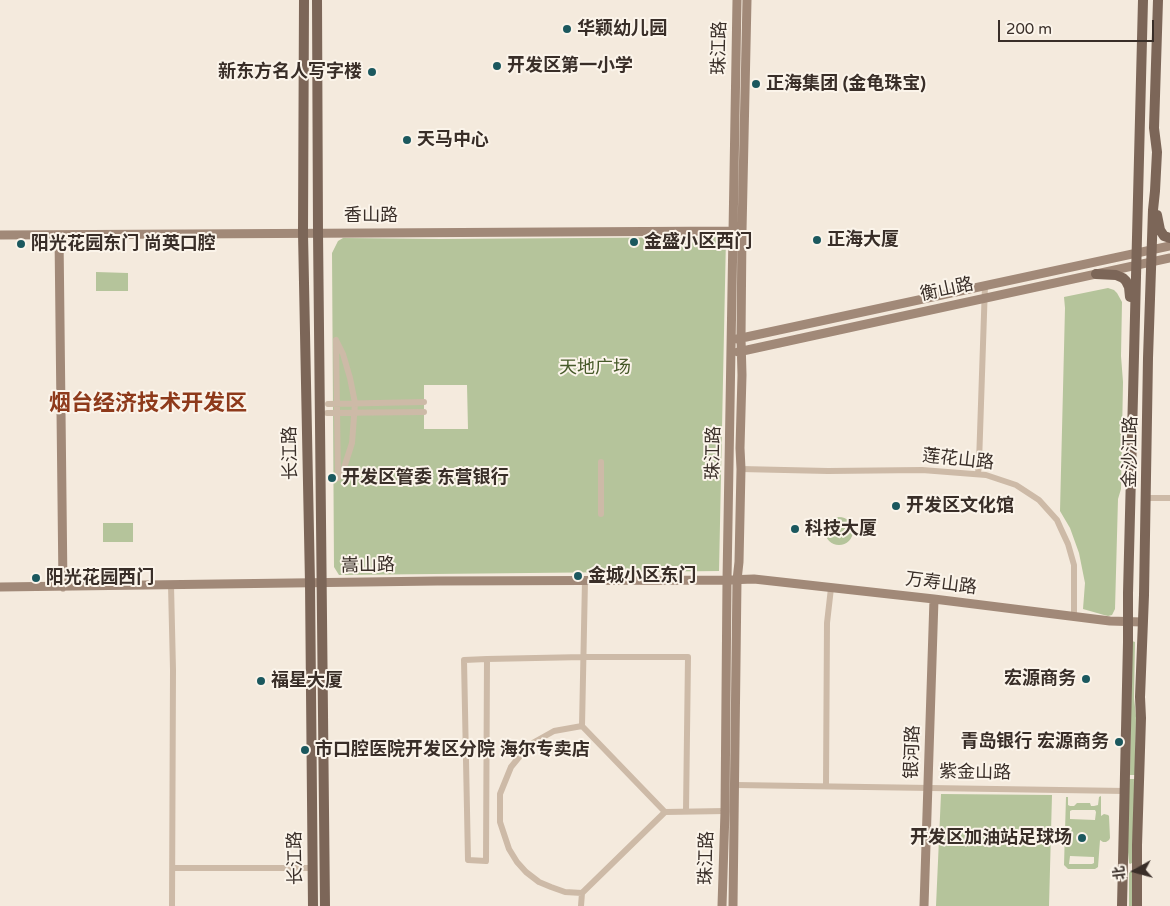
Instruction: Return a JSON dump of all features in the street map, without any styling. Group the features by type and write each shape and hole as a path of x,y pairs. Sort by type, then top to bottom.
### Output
{"main road":[{"name":"长江路","path":"304,0 303,232 310,583 313,906"},
{"name":"长江路","path":"317,0 326,906"},
{"name":"珠江路","path":"737,0 737,231"},
{"path":"734,906 737,580 739,562 742,351 736,339 737,231 747,0"},
{"name":"金沙江路","path":"1122,906 1143,0"},
{"name":"金沙江路","path":"1137,906 1148,358 1152,210 1156,191 1157,152 1154,128 1158,0"},
{"path":"1156,191 1158,226 1162,234 1170,238"},
{"name":"香山路","path":"0,235 737,231"},
{"path":"59,235 63,587"},
{"name":"衡山路","path":"736,339 1170,246"},
{"name":"衡山路","path":"732,352 1170,258"},
{"path":"1096,274 1120,276 1129,287 1130,355 1134,381"},
{"name":"珠江路","path":"722,906 732,352 736,339"},
{"name":"万寿山路","path":"737,580 754,579 1110,621 1142,622"},
{"name":"嵩山路","path":"0,587 437,581 737,580"},
{"name":"银河路","path":"924,906 934,599"},
{"path":"1138,872 1140,897 1143,906"},
{"path":"1118,906 1123,882"}],"street":[{"path":"978,474 985,285"},
{"path":"336,340 343,354 355,403 352,443 343,470 338,478 336,340"},
{"path":"328,404 424,402"},
{"path":"327,413 424,412"},
{"path":"601,462 601,514"},
{"name":"莲花山路","path":"741,468 828,471 922,470 978,474 1016,484 1039,500 1056,520 1068,544 1074,565 1074,617"},
{"path":"1146,498 1170,498"},
{"path":"586,580 582,726 665,812"},
{"path":"171,585 173,670 172,906"},
{"path":"826,786 827,623 831,588"},
{"path":"487,659 486,861 468,860 464,660 487,659 584,657 688,657 686,811"},
{"path":"582,726 554,731 529,745 511,767 500,794 500,822 509,849 517,862 539,882 565,892 582,893"},
{"name":"紫金山路","path":"736,785 1125,791"},
{"path":"581,906 582,893 665,812 725,811"},
{"path":"173,868 313,868"}],"green space":[{"name":"天地广场","path":"726,237 719,571 339,575 334,567 332,253 338,241 343,238","holes":["424,385 467,385 468,429 424,429"]},
{"path":"96,272 128,273 128,291 96,291"},
{"path":"1108,288 1117,293 1122,302 1121,356 1123,382 1121,489 1118,499 1115,609 1112,615 1108,616 1083,609 1085,583 1079,553 1070,528 1060,511 1064,297"},
{"path":"839,517 849,521 853,531 849,541 839,545 829,541 825,531 829,521"},
{"path":"103,523 133,523 133,542 103,542"},
{"path":"1132,641 1135,642 1135,775 1130,775"},
{"path":"1129,779 1135,779 1132,863 1130,864 1127,841"},
{"path":"941,794 1052,795 1049,906 936,906"},
{"path":"1101,796 1101,816 1104,814 1109,816 1110,838 1106,842 1100,840 1098,867 1095,869 1068,869 1064,865 1066,797 1068,797 1068,805 1070,806 1074,806 1077,803 1090,803 1091,806 1094,806 1098,805 1099,797","holes":["1095,810 1095,820 1070,819 1070,811","1070,856 1094,857 1094,863 1069,864"]},
{"path":"1131,871 1132,906 1129,906 1129,873"}],"place":[{"name":"华颖幼儿园","path":"567,29"},
{"name":"开发区第一小学","path":"497,66"},
{"name":"新东方名人写字楼","path":"372,72"},
{"name":"正海集团 (金龟珠宝)","path":"756,84"},
{"name":"天马中心","path":"407,140"},
{"name":"正海大厦","path":"817,240"},
{"name":"金盛小区西门","path":"634,242"},
{"name":"阳光花园东门 尚英口腔","path":"21,244"},
{"name":"开发区管委 东营银行","path":"332,478"},
{"name":"开发区文化馆","path":"896,506"},
{"name":"科技大厦","path":"795,529"},
{"name":"金城小区东门","path":"578,576"},
{"name":"阳光花园西门","path":"36,578"},
{"name":"宏源商务","path":"1086,679"},
{"name":"福星大厦","path":"261,681"},
{"name":"青岛银行 宏源商务","path":"1119,742"},
{"name":"市口腔医院开发区分院 海尔专卖店","path":"305,750"},
{"name":"开发区加油站足球场","path":"1082,838"}],"district":[{"name":"烟台经济技术开发区","path":"148,404"}]}
